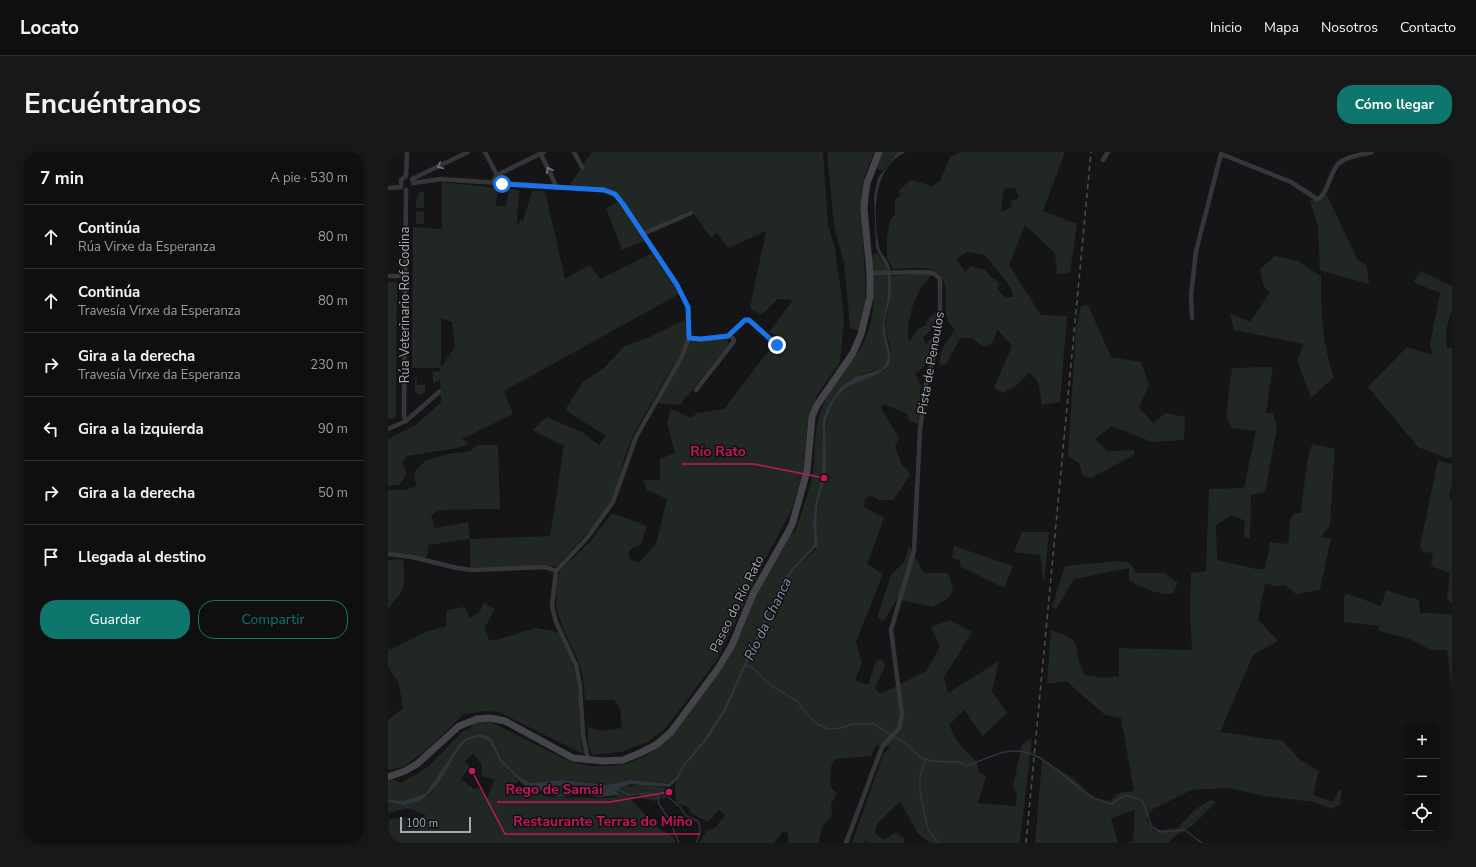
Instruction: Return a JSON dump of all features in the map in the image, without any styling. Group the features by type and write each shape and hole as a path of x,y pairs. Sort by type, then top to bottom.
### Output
{"street":[{"name":"Rúa Veterinario Rof Codina","path":"406,420 404,416 405,276 403,188 400,180 406,176 407,152"},
{"path":"388,188 411,188 413,181 468,152"},
{"path":"485,152 497,175"},
{"path":"492,183 497,175 542,152 557,188"},
{"path":"574,152 582,166"},
{"name":"Paseo do Río Rato","path":"388,777 405,771 417,764 459,726 468,722 484,719 505,721 560,752 573,758 588,760 623,760 656,745 671,732 720,668 732,645 753,594 792,525 807,471 812,416 817,404 853,353 861,334 870,297 873,273 864,209 865,196 867,183 879,152"},
{"path":"1104,160 1108,152"},
{"path":"1192,318 1192,290 1196,251 1219,157 1222,153 1268,174 1291,182 1317,199 1322,196 1332,172 1338,163 1345,159 1372,152"},
{"path":"406,176 413,181 441,179 604,190 615,194 677,285 688,307 689,338 682,356 636,437 613,502 587,538 556,571 552,606 556,622 576,665 580,686 583,735 588,760"},
{"path":"643,234 691,213"},
{"name":"Pista de Penoulos","path":"846,843 882,747 899,728 902,715 891,630 914,550 916,476 925,388 937,344 940,324 941,288 940,279 935,274 928,272 873,273"},
{"path":"388,276 405,276"},
{"path":"728,336 745,320 749,320 777,345"},
{"path":"689,338 701,339 728,336 733,338 734,341 696,390"},
{"path":"388,429 406,420 439,392"},
{"path":"388,554 412,557 457,568 472,570 545,567 556,571"}],"shaded area":[{"path":"592,152 823,152 828,225 835,249 844,323 840,362 817,395 808,419 803,471 792,509 763,564 717,660 666,728 647,742 621,752 592,755 588,745 588,727 601,731 622,728 620,708 614,700 585,700 583,678 578,659 564,631 556,606 557,581 561,569 588,544 612,513 647,526 641,544 629,550 630,559 639,563 656,544 667,499 647,490 643,480 660,480 660,459 675,453 667,422 671,409 691,418 697,413 724,409 779,337 769,332 793,300 778,299 761,315 750,308 766,231 728,248 717,233 711,238 691,210 644,232 629,208 615,194 607,190 597,188 569,186"},
{"path":"827,152 874,152 865,175 861,191 866,302 858,330 853,330 850,327 844,263 834,226"},
{"path":"883,152 898,152 882,171 876,168"},
{"path":"898,152 906,152 895,159 881,180 876,207 879,247 881,253 887,260 891,276 891,295 885,326 890,350 889,365 878,374 858,382 846,389 833,403 826,423 825,479 818,503 816,527 818,545 795,568 787,580 766,620 727,709 708,739 683,768 678,779 670,787 629,784 618,789 616,792 618,795 599,797 587,795 585,793 558,797 524,785 500,761 489,741 479,737 466,741 462,745 441,779 425,797 415,802 403,804 388,802 388,799 398,801 406,800 426,793 459,744 466,738 481,734 488,736 492,740 502,759 518,776 531,783 560,780 607,785 631,780 668,784 675,778 682,766 704,739 723,710 779,587 792,568 814,544 813,521 816,499 822,479 823,418 828,407 840,388 856,377 881,369 888,356 882,331 888,294 888,270 876,248 874,195 878,178","holes":["564,784 589,787 581,792 567,794 553,793 550,788"]},
{"path":"960,152 1065,152 1043,211 1077,224 1070,273 1057,274 1055,253 1025,225 1009,265 1041,315 1067,316 1060,402 1042,405 1038,381 1029,373 1017,385 1003,393 994,388 1012,346 998,330 992,343 984,347 971,338 960,338 946,364 941,365 939,362 942,349 955,329 949,323 946,315 944,281 940,275 929,269 893,269 887,258 887,238 890,220 895,214 895,199 900,196 899,190 911,180 932,186 940,181 950,157","holes":["1015,187 1019,198 1010,201 1012,207 1001,212 1004,189","967,252 985,255 1011,288 1013,297 1005,297 997,289 999,285 996,279 992,278 985,270 971,266 965,272 956,259"]},
{"path":"442,182 498,188 496,206 506,206 509,189 519,190 517,225 521,220 523,221 532,191 545,191 565,279 590,265 600,279 652,253 679,294 504,391 513,414 462,439 469,444 457,448 407,456 402,462 407,474 399,485 388,486 388,439 416,425 441,402 440,379 433,384 433,372 440,371 441,368 412,368 413,227 442,229","holes":["441,318 452,322 455,347 441,367"]},
{"path":"420,192 424,192 424,208 416,208 416,200"},
{"path":"1327,195 1357,259 1367,266 1369,284 1320,270 1318,227 1310,201"},
{"path":"619,201 645,241 622,250 606,208"},
{"path":"416,211 424,212 424,224 416,224"},
{"path":"878,253 888,270 888,294 882,331 888,356 885,364 881,369 864,373 849,382 828,407 823,418 822,479 816,499 813,521 814,544 792,568 779,587 723,710 704,739 682,766 671,783 664,784 631,780 607,785 560,780 531,783 518,776 503,759 492,740 481,734 459,744 426,793 406,800 398,801 388,799 388,781 393,780 401,783 429,766 462,732 471,728 472,723 491,722 571,762 590,766 626,764 646,756 658,748 674,733 730,656 759,589 791,533 795,532 813,471 816,431 819,416 825,401 837,380 863,345 868,333 874,294 871,255"},
{"path":"1275,256 1298,261 1321,276 1323,327 1327,352 1334,377 1311,398 1297,360 1304,344 1234,330 1230,313 1250,322 1270,292 1264,287 1260,269"},
{"path":"1421,271 1452,286 1452,314 1450,314 1446,332 1447,349 1452,347 1452,457 1446,458 1418,447 1368,387 1407,347 1433,355 1430,345 1440,293 1413,282"},
{"path":"931,273 928,280 922,286 916,299 908,328 909,342 918,329 925,326 927,320 938,310 938,322 935,321 930,331 923,337 926,344 931,338 935,340 933,346 929,348 929,360 925,366 915,374 921,385 918,424 909,421 907,414 884,404 881,408 899,438 895,447 902,465 911,474 893,500 879,500 870,495 865,499 864,507 884,518 867,564 883,574 856,642 862,663 855,680 868,685 876,661 882,659 885,666 875,688 881,694 926,671 940,647 931,627 950,620 972,632 944,677 948,693 999,661 992,691 1007,713 983,736 964,710 949,725 957,741 978,764 978,771 986,777 978,803 1016,806 1017,796 1013,787 1022,744 1032,738 1020,843 931,843 918,834 900,801 877,824 875,834 885,840 895,832 904,838 904,843 868,843 866,840 864,843 852,843 883,755 890,747 876,746 871,756 835,759 831,767 830,786 837,794 831,804 832,815 822,827 819,843 788,843 788,834 783,831 774,843 699,843 707,830 715,828 725,815 719,810 708,822 691,813 688,807 676,803 675,784 683,768 708,739 727,709 766,620 787,580 795,568 816,549 815,520 825,476 825,434 829,409 839,395 853,383 884,370 891,350 885,329 890,298 890,276"},
{"path":"388,282 397,282 396,417 388,420"},
{"path":"1088,305 1111,357 1141,362 1149,385 1139,407 1153,423 1166,413 1185,417 1184,440 1152,442 1112,426 1095,439 1107,451 1134,450 1134,455 1091,478 1083,476 1079,463 1068,456 1076,328 1081,306"},
{"path":"685,320 687,344 633,435 624,459 615,495 601,518 557,566 470,568 470,539 550,536 564,446 532,430 547,417 582,432 599,445 606,436 565,410 583,382 604,368 625,346 650,337"},
{"path":"724,338 728,340 728,345 680,405 657,403 690,342 695,340"},
{"path":"1273,367 1266,413 1273,413 1277,428 1265,492 1251,495 1250,538 1244,538 1245,521 1232,515 1216,525 1217,560 1256,569 1265,569 1270,542 1288,544 1290,521 1294,513 1301,513 1307,461 1312,444 1335,449 1330,525 1321,537 1331,538 1320,590 1296,594 1285,585 1275,586 1265,583 1258,619 1278,641 1253,655 1220,732 1283,741 1299,759 1319,771 1313,795 1333,802 1338,792 1342,788 1340,804 1332,809 1314,802 1264,796 1228,788 1191,790 1153,809 1146,819 1154,831 1178,828 1195,809 1211,800 1216,802 1191,827 1178,834 1168,843 1123,843 1133,842 1135,810 1111,818 1118,843 1035,843 1042,760 1073,778 1094,798 1110,801 1119,793 1134,791 1121,718 1105,715 1066,681 1047,684 1051,630 1070,638 1074,642 1085,675 1104,678 1119,676 1119,648 1192,650 1190,611 1191,573 1206,571 1209,489 1244,488 1256,431 1232,428 1226,416 1232,368"},
{"path":"415,378 417,378 417,385 425,385 425,392 421,395 415,392"},
{"path":"477,445 498,445 500,509 437,510 431,516 435,528 468,522 470,539 428,545 428,555 425,558 388,553 388,490 405,490 417,486 414,477 416,470 426,460 448,454 470,451"},
{"path":"1438,460 1452,464 1452,485 1449,498 1452,500 1452,603 1447,599 1450,573 1433,567 1431,563 1433,553 1423,552 1420,547"},
{"path":"1022,532 1049,532 1044,584 1040,555 1014,552"},
{"path":"909,546 924,573 948,573 953,589 949,598 933,607 897,599 884,621 877,618 891,575 905,561"},
{"path":"954,546 1013,566 1004,588 961,567 960,561 952,558"},
{"path":"403,559 404,580 402,591 388,608 388,560"},
{"path":"1118,561 1130,563 1136,573 1165,573 1178,583 1172,594 1155,592 1129,581 1129,568 1074,579 1056,609 1052,607 1065,566"},
{"path":"1386,590 1409,598 1416,598 1419,601 1420,613 1452,614 1452,691 1447,650 1431,650 1410,639 1379,631 1379,626 1344,622 1344,598 1346,593 1381,606"},
{"path":"484,603 495,609 485,627 489,640 496,640 536,628 558,632 574,669 579,701 580,733 583,754 499,712 483,711 463,715 425,751 403,767 388,770 388,720 403,708 399,684 388,666 388,645 390,650 426,632 446,626 447,610 464,607 470,618 480,611"},
{"path":"479,737 489,741 495,752 519,781 513,785 549,797 617,797 616,792 618,789 632,783 629,787 640,784 667,788 668,795 664,799 661,798 655,801 641,798 638,793 632,794 634,797 630,798 658,828 674,838 675,843 388,843 389,819 427,816 409,808 388,813 388,802 395,804 430,795 466,741","holes":["473,754 482,765 481,774 484,777 495,779 487,798 478,787 475,790 461,779 470,767 465,761"]},
{"path":"567,784 589,787 579,793 566,795 547,792 543,789 547,786"}],"waterway":[{"name":"Río da Chanca","path":"745,664 755,670 770,685 797,701 807,715 817,724 828,729 841,728 853,724 874,724 905,743 921,758 931,761 959,762 967,766 1005,752 1017,751 1028,753 1047,762 1083,791 1100,800 1111,804 1125,795 1142,800 1152,827 1161,832 1185,830 1202,843"},
{"path":"925,760 920,780 921,797 928,828 939,843"},
{"path":"668,787 668,797 680,807 686,816 698,821 700,832 696,843"},
{"path":"616,789 630,795 651,793 658,796 659,804 670,821 679,843"},
{"path":"403,803 408,808"}],"railway":[{"path":"1026,843 1091,152"}],"place":[{"name":"Río Rato","path":"824,478"},
{"name":"Restaurante Terras do Miño","path":"472,771"},
{"name":"Rego de Samai","path":"669,792"}],"route":[{"path":"502,184 604,190 615,194 677,285 688,307 689,338 701,339 728,336 745,320 749,320 777,345"}]}
